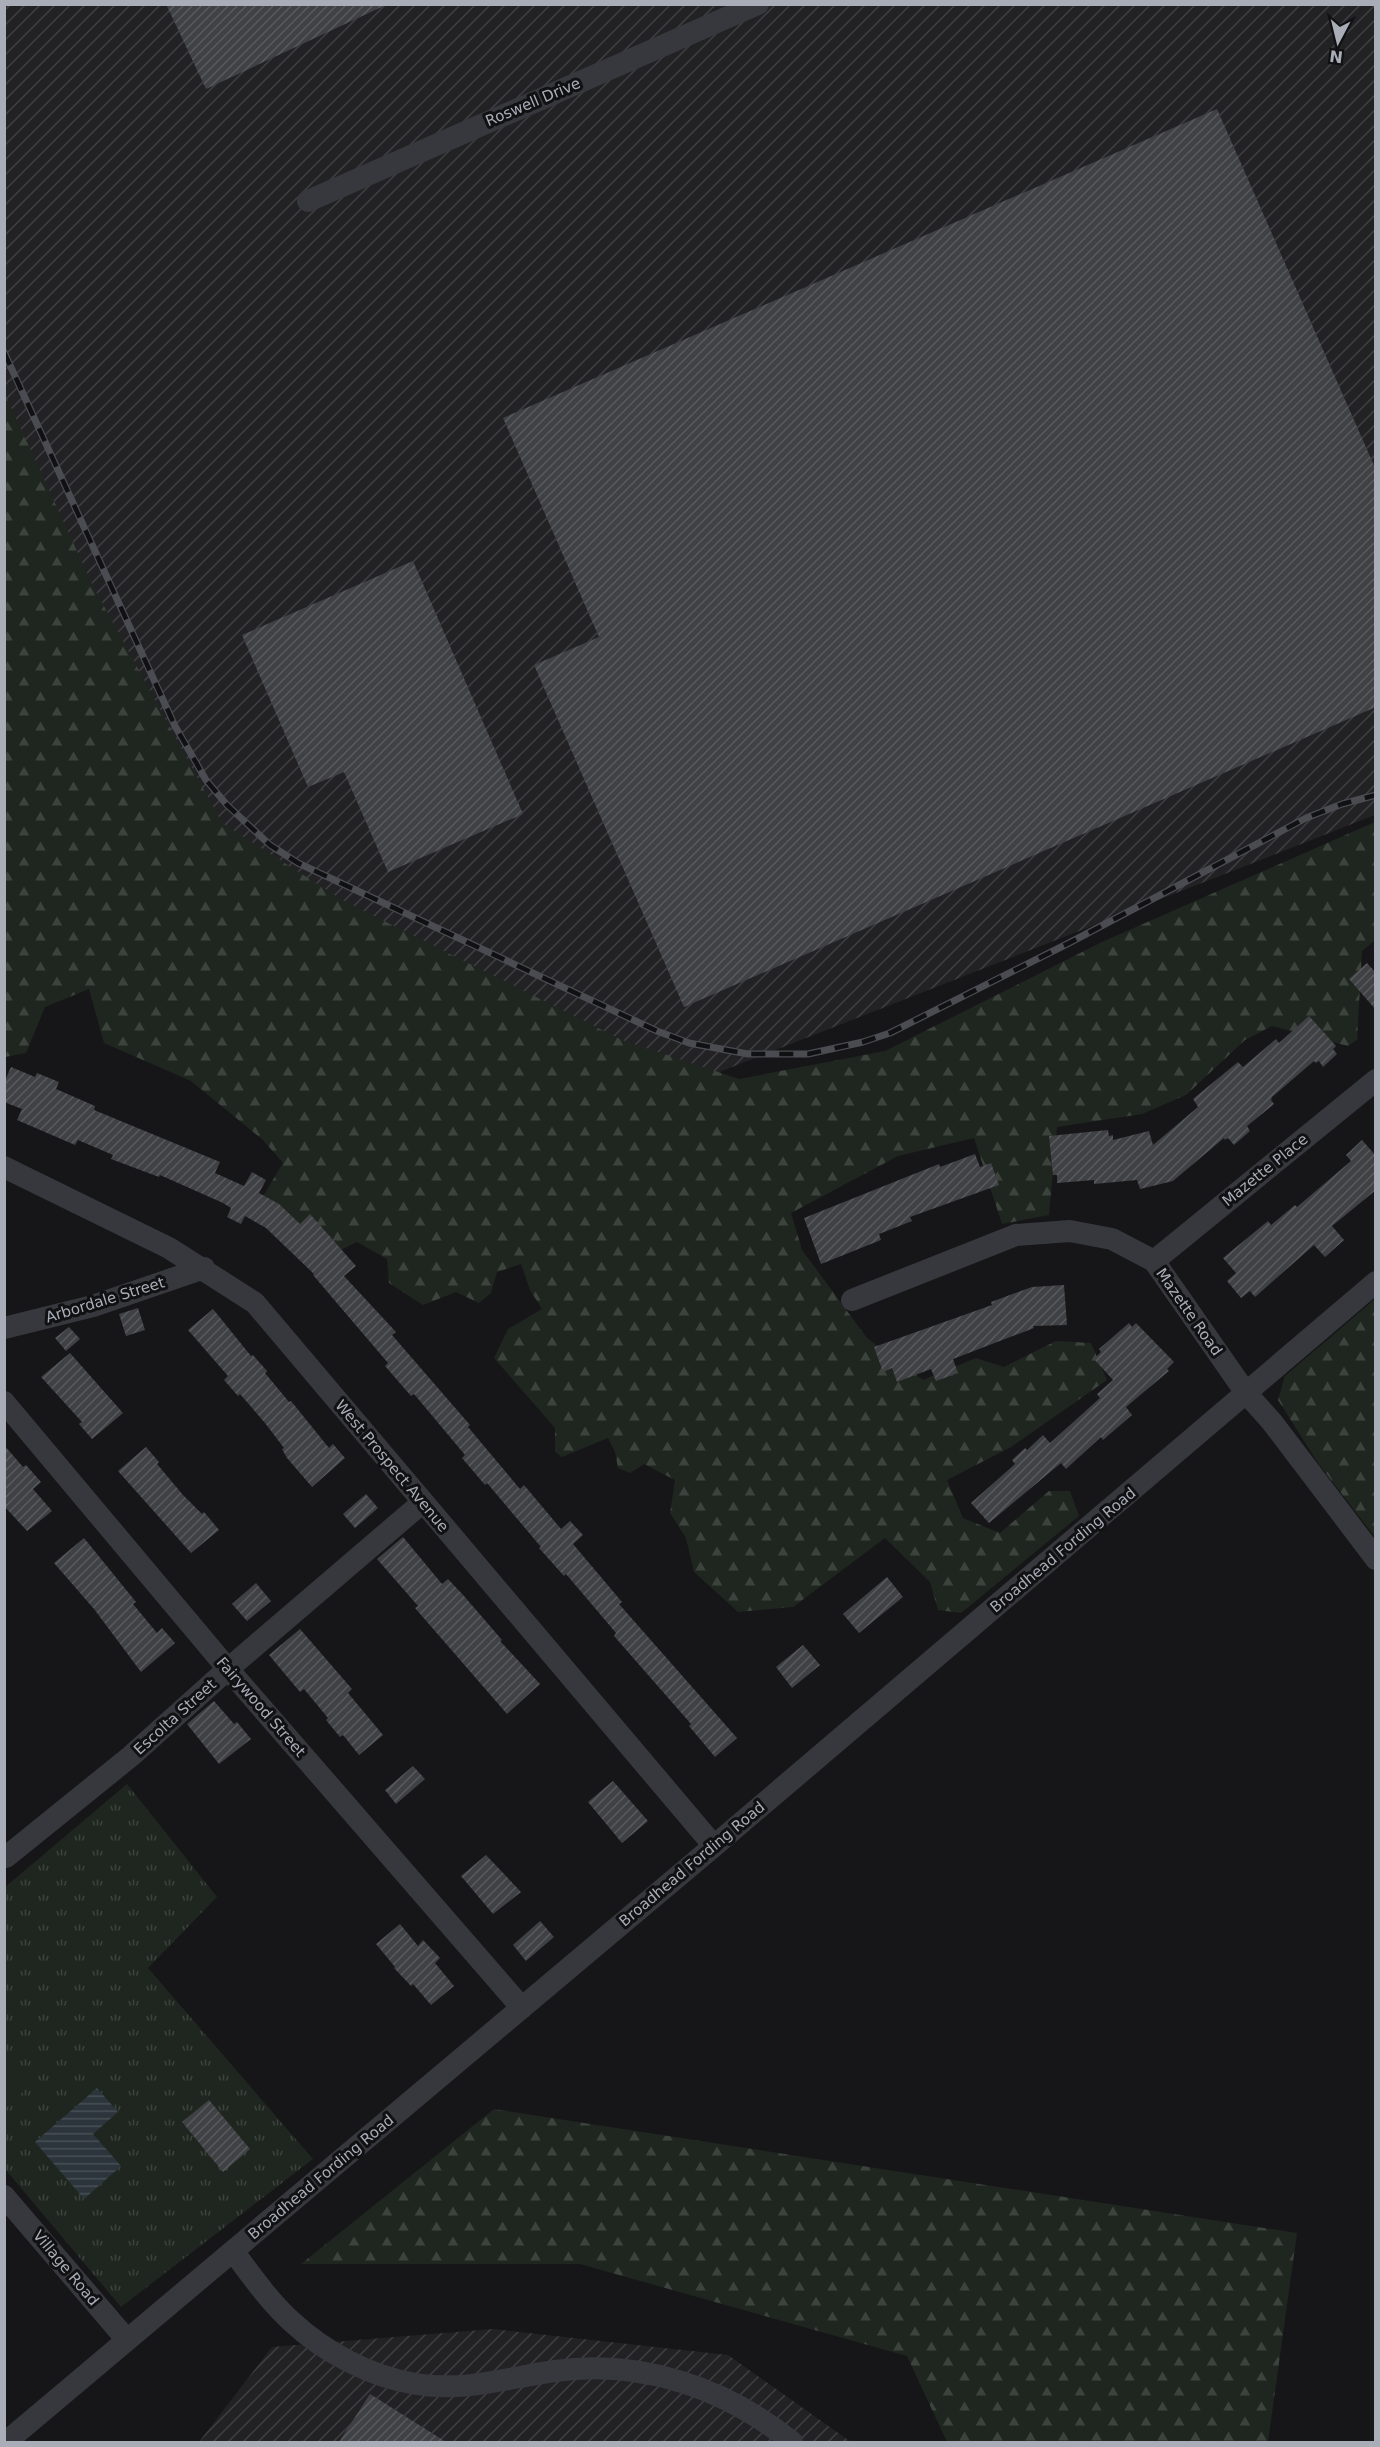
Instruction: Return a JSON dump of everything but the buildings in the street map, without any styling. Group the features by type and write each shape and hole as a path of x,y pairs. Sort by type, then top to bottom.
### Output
{"street":[{"name":"Roswell Drive","path":"308,201 758,4"},
{"name":"Mazette Place","path":"1154,1261 1376,1080"},
{"name":"West Prospect Avenue","path":"4,1167 169,1248 204,1268 255,1303 714,1846"},
{"name":"Mazette Road","path":"852,1300 1016,1235 1070,1231 1112,1239 1154,1261 1246,1393 1272,1422 1376,1559"},
{"name":"Arbordale Street","path":"4,1328 93,1306 204,1268"},
{"name":"Broadhead Fording Road","path":"6,2442 714,1846 1376,1282"},
{"name":"Fairywood Street","path":"4,1402 228,1669 522,2008"},
{"name":"Escolta Street","path":"6,1857 131,1756 228,1669 423,1502"},
{"name":"Village Road","path":"7,2204 127,2340"},
{"path":"233,2251 291,2321 318,2343 345,2359 388,2377 413,2384 470,2387 574,2369 631,2370 658,2375 716,2394 770,2424 792,2442"}],"shaded area":[{"path":"1375,4 1375,815 699,1080 216,882 5,459 5,5"},
{"path":"97,2088 118,2112 93,2134 121,2166 84,2199 35,2142"},
{"path":"493,2329 728,2355 851,2442 199,2442 272,2347"}],"green space":[{"path":"4,392 93,586 222,823 344,901 622,1040 739,1079 885,1051 1102,942 1375,822 1375,940 1362,951 1357,1040 1348,1046 1272,1026 1245,1040 1186,1095 1142,1114 1057,1127 1049,1215 1002,1224 974,1138 898,1156 791,1213 802,1250 867,1338 923,1380 976,1358 1004,1367 1056,1341 1091,1343 1107,1380 1011,1447 947,1480 963,1518 1000,1533 1049,1491 1070,1491 1079,1516 961,1613 938,1610 930,1582 885,1538 793,1607 738,1612 694,1572 686,1538 670,1513 675,1480 644,1464 630,1473 618,1468 615,1452 608,1438 562,1457 555,1452 555,1428 494,1358 508,1329 542,1309 530,1290 521,1264 497,1272 491,1293 479,1303 456,1292 423,1305 389,1283 387,1259 357,1242 322,1259 273,1232 259,1203 283,1163 263,1140 191,1081 104,1043 89,989 45,1007 26,1053 5,1057"},
{"path":"1375,1299 1375,1537 1318,1463 1278,1400 1285,1376"},
{"path":"127,1784 217,1897 148,1968 313,2159 121,2307 5,2169 4,1888"},
{"path":"5,2057 29,2086 4,2109"},
{"path":"494,2109 1297,2233 1268,2442 947,2442 907,2356 580,2264 301,2264"}],"railway":[{"path":"4,352 175,726 206,780 227,805 270,845 298,863 657,1031 689,1043 748,1054 808,1054 863,1042 890,1033 1069,943 1306,818 1342,804 1376,795"}]}
